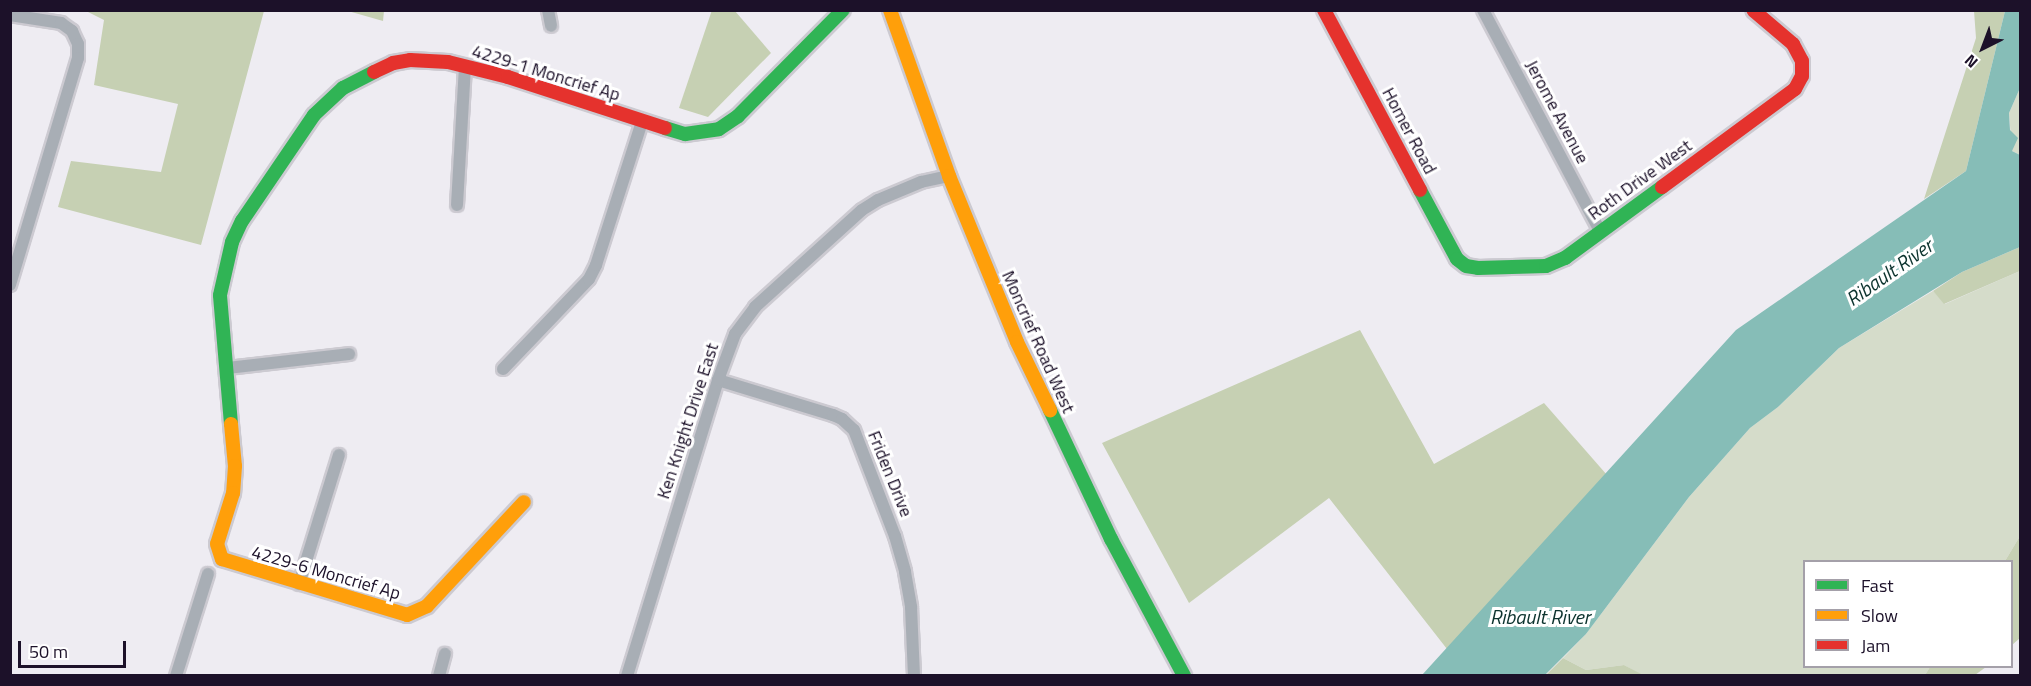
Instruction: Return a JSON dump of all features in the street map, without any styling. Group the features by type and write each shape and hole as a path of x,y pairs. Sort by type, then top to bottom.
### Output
{"street":[{"path":"548,10 551,26"},
{"name":"4229-1 Moncrief Ap","path":"219,555 217,544 233,493 235,466 220,295 232,242 242,221 314,115 343,88 393,63 410,60 429,61 465,66 508,77 685,134 704,134 719,129 738,116 843,10"},
{"name":"Moncrief Road West","path":"890,10 949,176 1017,342 1111,539 1184,675"},
{"name":"Homer Road","path":"1324,10 1457,259 1466,266"},
{"name":"Jerome Avenue","path":"1483,10 1600,231"},
{"name":"Roth Drive West","path":"1466,266 1478,268 1546,266 1565,258 1795,89 1802,76 1802,61 1793,44 1752,10"},
{"path":"10,15 61,23 72,31 78,44 78,58 10,285"},
{"path":"457,205 465,66"},
{"path":"503,369 589,279 597,265 642,122"},
{"name":"Ken Knight Drive East","path":"630,675 718,380 735,334 747,316 845,225 878,200 921,182 949,176"},
{"path":"227,368 349,354"},
{"name":"Friden Drive","path":"718,380 833,415 842,419 854,430 895,536 905,572 911,607 914,675"},
{"path":"299,584 339,454"},
{"name":"4229-6 Moncrief Ap","path":"219,555 227,562 398,614 416,613 427,606 524,502"},
{"path":"176,675 208,574"},
{"path":"439,675 445,654"}],"shaded area":[{"path":"712,10 735,11 771,53 708,117 679,108"},
{"path":"86,11 264,11 201,245 58,207 71,161 161,172 178,104 94,85 104,20"},
{"path":"348,11 384,11 383,21"},
{"path":"1974,11 2005,11 1966,171 1924,199 1976,38"},
{"path":"2020,88 2020,155 2012,151 2009,113"},
{"path":"2020,247 2020,271 1944,304 1933,291 1962,272"},
{"path":"2020,271 2020,536 2006,560 1803,560 1803,668 1929,668 1925,675 1643,676 1624,665 1586,670 1563,658 1586,634 1689,497 1750,428 1778,407 1839,348 1933,291 1945,304"},
{"path":"1360,330 1434,464 1544,403 1607,475 1447,649 1329,498 1189,603 1102,443"},
{"path":"2020,536 2020,638 2013,644 2013,560 2006,560"},
{"path":"1563,658 1586,670 1624,665 1643,675 1545,676"},
{"path":"1929,668 1985,668 1975,675 1925,675"}],"water":[{"name":"Ribault River","path":"2005,11 2020,11 2020,88 2009,113 2010,130 2018,138 2012,151 2020,155 2020,247 1962,272 1839,348 1778,407 1750,428 1689,497 1586,634 1545,675 1422,675 1736,330 1966,171"}],"traffic: fast":[{"path":"665,128 685,134 719,129 738,116 843,10"},
{"path":"231,424 220,295 232,242 242,221 314,115 343,88 374,72"},
{"path":"1420,190 1457,259 1466,266 1478,268 1546,266 1565,258 1662,187"},
{"path":"1050,410 1111,539 1184,676"}],"traffic: slow":[{"path":"890,10 949,176 1017,342 1050,410"},
{"path":"231,424 235,466 233,493 217,544 222,559 407,615 427,606 524,502"}],"traffic: jam":[{"path":"1324,10 1420,190"},
{"path":"1662,187 1795,89 1802,76 1802,61 1793,44 1753,10"},
{"path":"374,72 393,63 410,60 448,62 508,77 665,128"}]}
